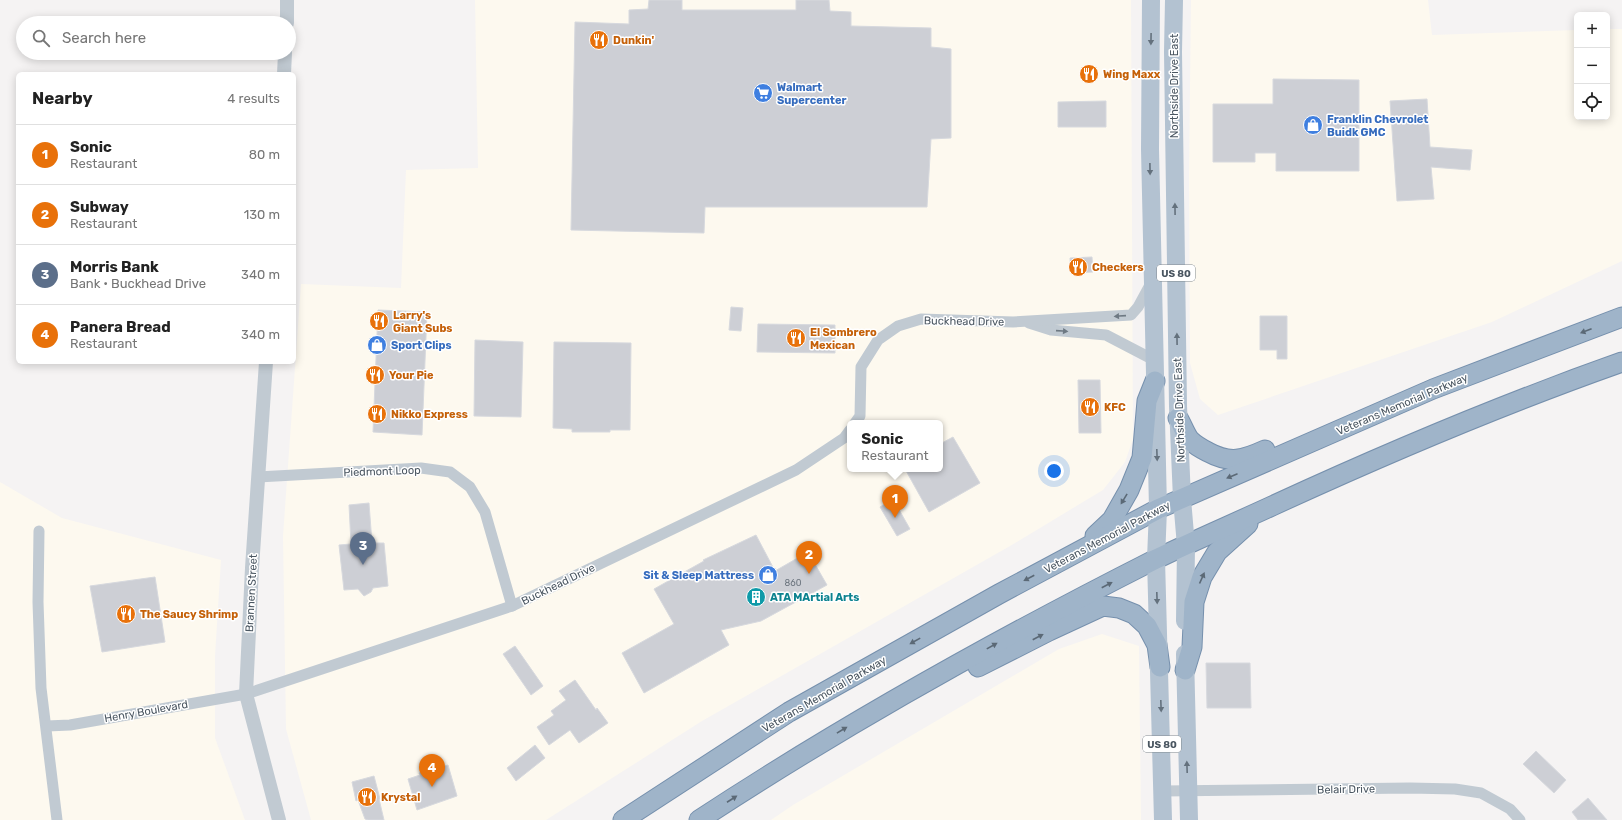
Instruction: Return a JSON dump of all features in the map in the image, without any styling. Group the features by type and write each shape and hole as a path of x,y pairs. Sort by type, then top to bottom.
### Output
{"highway":[{"name":"Veterans Memorial Parkway","path":"623,820 788,712 998,594 1158,509 1433,389 1622,317"},
{"path":"699,820 766,777 888,703 1156,559 1358,466 1552,386 1622,362"},
{"path":"1178,418 1189,439 1202,449 1220,458 1235,460 1250,456 1342,416 1479,364 1499,364"},
{"path":"1079,551 1112,520 1129,490 1142,458 1147,400 1155,381"},
{"path":"1185,670 1192,647 1194,602 1202,577 1217,552 1265,509"},
{"path":"888,703 924,690 993,660 1049,631 1103,606 1119,608 1134,614 1147,626 1157,645 1160,667"}],"main road":[{"name":"Northside Drive East","path":"1151,0 1150,149 1158,509 1156,559 1163,820"},
{"name":"Northside Drive East","path":"1174,0 1173,52 1178,418 1186,546 1185,670 1189,820"}],"street":[{"path":"287,0 287,16"},
{"path":"284,72 285,60"},
{"name":"Buckhead Drive","path":"857,420 860,416 861,367 878,340 898,326 921,319 1025,321 1131,315 1138,308 1153,279"},
{"name":"Buckhead Drive","path":"1025,321 1051,330 1106,335 1154,360"},
{"name":"Brannen Street","path":"266,364 246,694 279,820"},
{"name":"Buckhead Drive","path":"246,694 512,606 796,470 844,438 847,434"},
{"name":"Piedmont Loop","path":"258,477 422,468 450,472 470,487 485,512 512,606"},
{"path":"39,531 38,602 41,680 58,820"},
{"name":"Henry Boulevard","path":"47,726 70,725 246,694"},
{"name":"Belair Drive","path":"1163,791 1410,788 1455,789 1481,793 1510,809 1520,820"}],"shaded area":[{"path":"475,0 1131,0 1133,439 1125,462 1103,490 1010,546 702,721 546,820 311,820 286,729 283,536 301,284 401,288 406,170 478,168"},
{"path":"1191,0 1428,0 1432,35 1574,30 1574,120 1610,120 1610,29 1622,29 1622,261 1492,322 1218,415 1200,399 1190,363 1189,177"},
{"path":"0,482 62,518 221,560 215,656 215,738 245,820 0,820"},
{"path":"1102,634 1139,646 1141,820 771,820 793,805 1059,649"}],"building":[{"name":"Walmart Supercenter","path":"649,0 682,0 682,10 796,10 796,0 829,0 830,11 851,12 851,26 931,28 931,47 951,49 951,138 931,139 927,207 705,207 704,233 571,230 575,22 629,24 629,10 648,9"},
{"path":"1273,79 1359,80 1359,171 1276,171 1276,153 1255,153 1255,162 1213,162 1213,104 1273,104"},
{"path":"1427,99 1430,147 1472,150 1470,170 1431,167 1434,199 1397,201 1390,101"},
{"path":"1106,101 1106,127 1058,127 1058,102"},
{"path":"1092,257 1093,272 1071,273 1070,258"},
{"path":"731,307 743,308 741,331 729,330"},
{"path":"378,310 427,312 422,435 373,432"},
{"path":"1260,316 1287,316 1287,359 1277,359 1277,350 1260,350"},
{"name":"El Sombrero Mexican","path":"758,324 835,325 835,353 757,352"},
{"path":"475,340 523,342 521,417 474,416"},
{"path":"554,342 631,343 630,430 610,430 610,432 572,432 572,429 553,428"},
{"name":"KFC","path":"1078,380 1100,380 1101,433 1079,433"},
{"path":"953,437 980,483 929,512 907,472 943,472 943,442"},
{"path":"893,499 910,529 897,536 880,507"},
{"path":"369,503 372,543 384,543 388,586 373,588 371,592 364,596 358,589 344,590 339,545 351,544 349,505"},
{"path":"756,535 775,571 808,552 827,585 761,621 721,630 729,645 644,693 622,653 674,624 654,589 704,561 703,560"},
{"path":"155,577 165,642 102,652 90,586"},
{"path":"515,646 543,686 531,695 503,654"},
{"path":"1206,663 1250,663 1251,708 1207,708"},
{"path":"575,680 596,710 597,708 608,723 579,743 570,730 549,745 537,727 554,715 551,711 566,700 559,691"},
{"path":"535,745 545,758 516,781 507,768"},
{"path":"1536,751 1566,780 1554,793 1523,764"},
{"path":"448,765 457,796 417,810 408,779 420,775 419,773"},
{"name":"Krystal","path":"374,776 384,820 365,819 358,800 356,801 352,782"},
{"path":"1588,798 1607,820 1578,820 1572,812"}],"place":[{"name":"Dunkin'","path":"599,40"},
{"name":"Wing Maxx","path":"1089,74"},
{"name":"Walmart Supercenter","path":"763,93"},
{"name":"Franklin Chevrolet Buidk GMC","path":"1313,125"},
{"name":"Checkers","path":"1078,267"},
{"name":"Larry's Giant Subs","path":"379,321"},
{"name":"El Sombrero Mexican","path":"796,338"},
{"name":"Sport Clips","path":"377,345"},
{"name":"Your Pie","path":"375,375"},
{"name":"KFC","path":"1090,407"},
{"name":"Nikko Express","path":"377,414"},
{"name":"Sonic","path":"895,518"},
{"name":"Morris Bank","path":"363,565"},
{"name":"Subway","path":"809,574"},
{"name":"Sit & Sleep Mattress","path":"768,575"},
{"name":"ATA MArtial Arts","path":"756,597"},
{"name":"The Saucy Shrimp","path":"126,614"},
{"name":"Panera Bread","path":"432,787"},
{"name":"Krystal","path":"367,797"}]}
